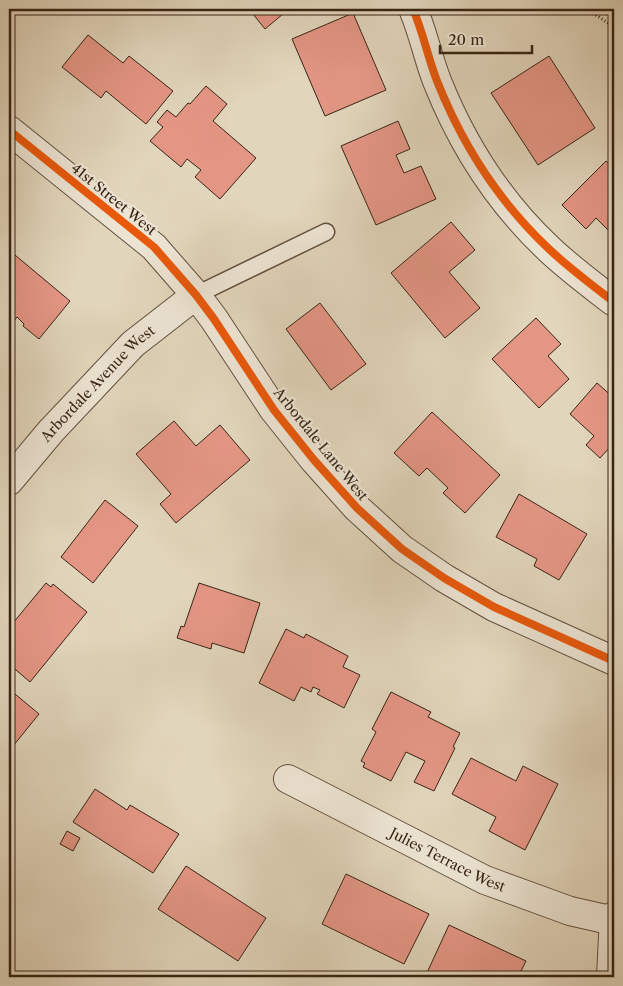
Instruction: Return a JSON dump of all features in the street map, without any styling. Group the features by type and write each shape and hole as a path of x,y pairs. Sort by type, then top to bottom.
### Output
{"street":[{"path":"413,9 437,80 453,117 484,173 512,210 548,249 614,302"},
{"name":"41st Street West","path":"9,130 154,247 196,295"},
{"name":"Arbordale Avenue West","path":"9,481 51,431 133,344 196,295"},
{"name":"Arbordale Lane West","path":"196,295 274,410 314,460 357,508 402,549 444,578 494,608 614,662"},
{"name":"Julies Terrace West","path":"288,779 485,880 570,911 614,921"},
{"path":"611,977 614,916"}],"lane":[{"path":"196,295 326,232"}],"path":[{"path":"587,9 614,27"}],"building":[{"path":"249,9 289,9 265,29"},
{"path":"353,13 386,90 325,116 292,39"},
{"path":"88,35 123,63 129,56 173,91 146,124 106,91 101,98 62,67"},
{"path":"549,56 595,128 538,165 491,93"},
{"path":"206,86 227,104 213,121 256,158 220,199 195,177 201,170 187,159 181,167 150,141 163,127 157,122 167,110 176,117"},
{"path":"398,121 410,149 396,155 404,173 421,166 436,199 376,225 341,146"},
{"path":"606,161 614,169 614,236 596,218 586,229 562,205"},
{"path":"451,222 475,250 449,272 480,308 445,338 391,273"},
{"path":"9,250 70,301 39,339 23,326 24,324 17,317 9,327"},
{"path":"320,303 366,364 331,390 286,329"},
{"path":"536,318 561,344 548,356 569,379 539,408 492,359"},
{"path":"597,383 614,398 614,449 611,446 600,458 586,445 594,436 570,414"},
{"path":"432,412 500,475 465,513 443,493 448,488 427,468 419,476 394,453"},
{"path":"174,421 196,446 220,425 250,460 176,523 160,504 171,494 136,454"},
{"path":"519,494 587,534 559,580 534,566 537,559 496,537"},
{"path":"105,500 138,526 93,583 61,557"},
{"path":"46,583 51,587 53,584 87,612 30,682 9,664 9,630"},
{"path":"199,583 260,603 244,653 212,643 211,649 177,638 181,626 184,627"},
{"path":"286,629 304,638 306,634 348,656 343,667 360,675 344,708 317,694 320,690 313,687 311,692 301,687 294,701 259,683"},
{"path":"9,689 39,714 9,751"},
{"path":"391,692 431,712 428,717 460,733 453,747 455,748 434,791 414,782 425,761 406,752 391,781 363,767 365,763 361,761 376,732 372,729"},
{"path":"471,758 516,781 523,766 558,784 525,850 489,831 496,817 452,794"},
{"path":"95,789 127,810 130,805 179,834 153,873 73,822"},
{"path":"67,831 80,838 73,851 60,844"},
{"path":"186,866 266,918 238,961 158,909"},
{"path":"346,874 429,914 404,964 322,924"},
{"path":"449,925 526,961 518,977 425,977"}],"cycle path":[{"path":"413,9 447,104 484,171 514,212 531,231 564,263 614,302"},
{"path":"9,130 154,247 196,295 274,410 314,460 357,508 402,549 444,578 494,607 614,661"}]}
